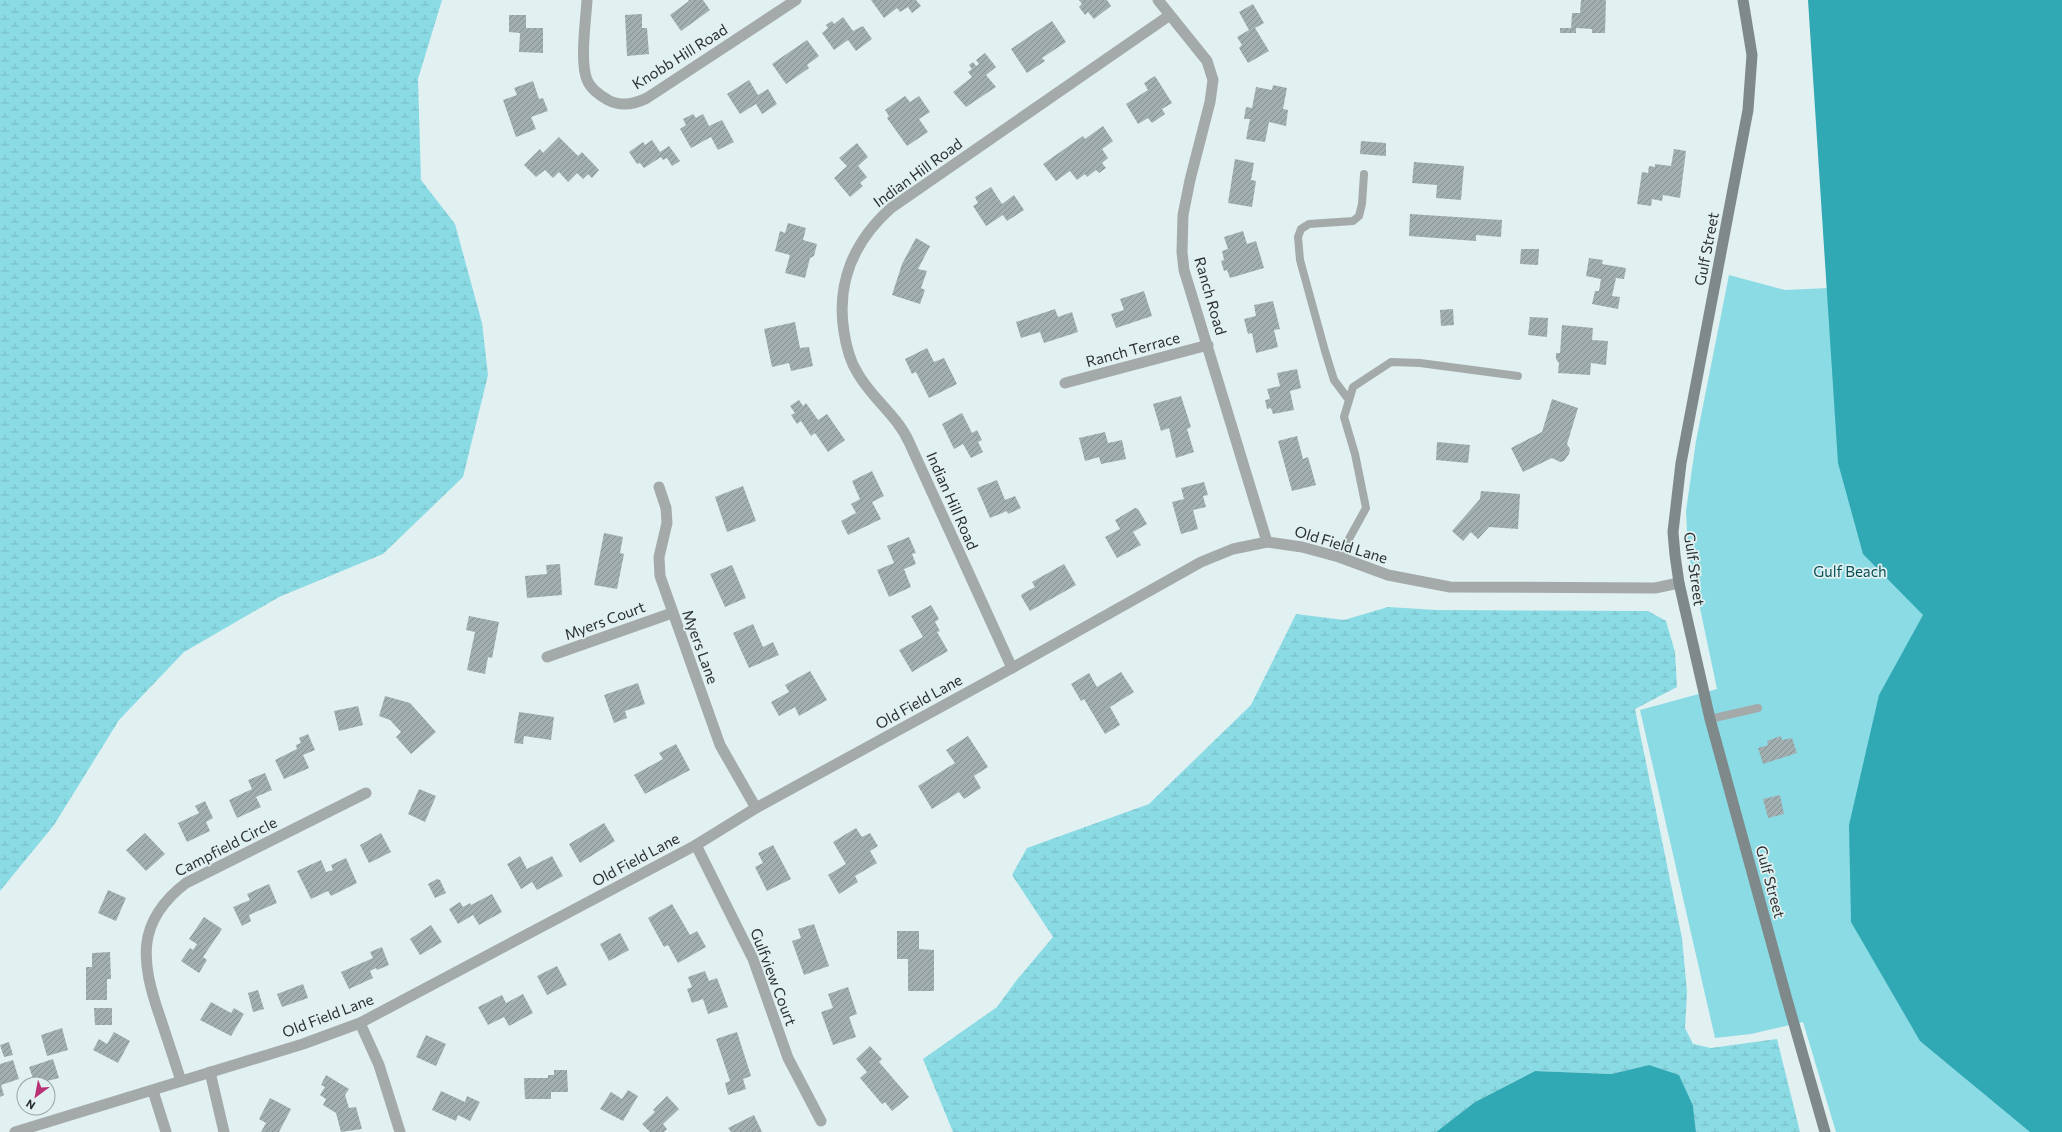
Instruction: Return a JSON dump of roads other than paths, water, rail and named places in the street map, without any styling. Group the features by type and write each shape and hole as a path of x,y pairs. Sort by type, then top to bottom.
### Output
{"main road":[{"name":"Gulf Street","path":"1743,0 1752,55 1752,82 1740,156 1687,431 1675,500 1673,532 1679,584 1710,719 1825,1132"}],"street":[{"name":"Knobb Hill Road","path":"587,0 584,60 585,73 588,83 596,92 608,100 621,104 630,104 647,98 796,0"},
{"name":"Ranch Road","path":"1158,0 1207,61 1213,80 1210,102 1190,180 1182,229 1184,270 1267,542"},
{"name":"Indian Hill Road","path":"1012,668 905,434 856,372 846,342 841,314 844,284 848,268 864,237 891,208 1170,15"},
{"name":"Ranch Terrace","path":"1065,383 1208,345"},
{"name":"Myers Lane","path":"658,487 666,508 667,523 658,557 660,576 720,745 756,808"},
{"name":"Old Field Lane","path":"15,1132 303,1044 360,1023 696,845 756,808 1012,668 1201,562 1234,549 1267,542 1302,547 1339,557 1388,575 1450,587 1655,588 1679,584"},
{"name":"Myers Court","path":"547,658 672,613"},
{"name":"Campfield Circle","path":"181,1081 151,991 146,971 148,936 157,912 172,893 186,883 366,793"},
{"name":"Gulfview Court","path":"696,845 753,959 788,1058 821,1121"},
{"path":"360,1023 379,1065 400,1132"},
{"path":"210,1072 224,1132"},
{"path":"153,1091 166,1132"}],"lane":[{"path":"1349,400 1334,380 1325,352 1300,260 1298,237 1301,229 1309,224 1353,221 1359,216 1362,204 1364,174"},
{"path":"1339,557 1366,508 1355,454 1344,417 1353,387 1391,362 1420,363 1518,376"},
{"path":"1710,719 1758,708"}],"park label":[{"name":"Gulf Beach","path":"1850,572"}]}
